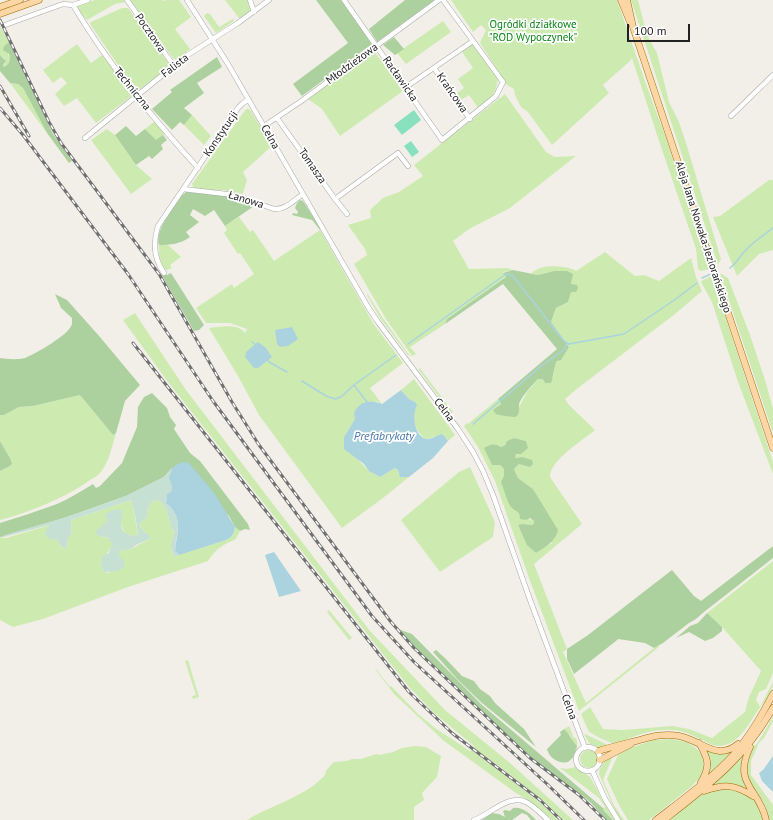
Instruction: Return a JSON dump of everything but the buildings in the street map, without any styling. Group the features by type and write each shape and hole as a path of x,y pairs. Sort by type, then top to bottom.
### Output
{"main road":[{"path":"1,11 20,0"},
{"path":"1,11 39,0"},
{"name":"Aleja Jana Nowaka-Jeziorańskiego","path":"621,0 633,26"},
{"name":"Aleja Jana Nowaka-Jeziorańskiego","path":"627,0 633,26 773,448"},
{"path":"766,820 762,807 747,783 744,770 745,759 751,738 773,694"},
{"path":"664,820 732,764 773,708"},
{"path":"598,751 652,736 667,734 685,737 711,749 723,752 751,738"},
{"path":"600,760 636,741"},
{"path":"699,743 706,758 707,769 699,790"},
{"path":"656,820 699,790 733,786 754,796"}],"street":[{"path":"5,25 63,4 73,5 88,0"},
{"name":"Pocztowa","path":"127,0 174,66"},
{"path":"187,0 213,39 248,100"},
{"path":"250,0 254,12"},
{"name":"Falista","path":"85,138 174,66 254,12 269,0"},
{"name":"Racławicka","path":"344,0 442,140 470,119"},
{"name":"Młodzieżowa","path":"264,126 439,0"},
{"path":"442,0 503,82 496,96 470,119"},
{"name":"Techniczna","path":"73,5 114,69 164,130 198,168"},
{"path":"406,87 473,41"},
{"name":"Krańcowa","path":"434,68 470,119"},
{"path":"731,116 773,75"},
{"name":"Celna","path":"248,100 378,322 458,429 480,466 493,495 584,748"},
{"name":"Konstytucji","path":"164,273 156,256 155,235 162,219 184,189 238,108 248,100"},
{"name":"Tomasza","path":"277,118 347,214"},
{"path":"335,199 398,153 408,166"},
{"name":"Łanowa","path":"184,189 233,195 279,210 285,208 304,194"},
{"path":"584,748 593,748 598,751 600,760 599,765 592,770 584,770 577,764 577,755 584,748"},
{"path":"592,770 605,799 618,820"},
{"path":"474,820 486,815 501,804 518,799 526,802 548,820"}],"green space":[{"path":"95,0 124,0 125,2 115,4 87,20 77,9 78,6"},
{"path":"130,0 179,0 191,17 175,29 190,49 176,60 173,58"},
{"path":"225,0 248,0 251,11 239,18"},
{"path":"316,0 341,0 372,44 302,96 293,84 348,43"},
{"path":"405,0 435,0 377,42 369,29"},
{"name":"Ogródki działkowe \"ROD Wypoczynek\"","path":"451,0 617,0 666,138 709,269 701,271 698,269 696,249 632,58 603,85 609,93 552,145 528,112 521,107 515,95 514,89 507,85 480,43 486,30 481,25 473,32"},
{"path":"631,0 638,0 647,35 657,53 669,102 679,122 686,143 721,259 718,265"},
{"path":"122,8 128,8 169,64 169,67 139,90 120,68 90,24 91,22"},
{"path":"207,13 210,14 219,27 233,19 234,21 216,33 204,16"},
{"path":"443,21 451,32 406,64 397,53"},
{"path":"0,26 9,42 4,46 10,58 8,64 4,67 5,59 0,55"},
{"path":"394,37 404,49 395,55 383,45"},
{"path":"9,42 53,134 72,161 69,163 47,133 23,88 18,84 10,83 0,71 0,55 6,61 3,65 4,67 9,62 9,54 3,50 4,46"},
{"path":"77,44 91,63 102,55 133,95 96,123 77,98 64,106 55,94 67,83 61,77 53,83 43,70"},
{"path":"472,44 498,79 494,93 479,109 469,95 461,100 457,93 464,88 458,79 473,68 462,52"},
{"path":"374,51 403,91 340,136 322,109 308,99"},
{"path":"217,57 222,67 197,83 204,93 184,108 192,115 184,125 180,122 172,130 152,109 172,92 170,90"},
{"path":"10,83 18,84 23,88 47,133"},
{"path":"505,94 546,152 555,157 576,156 510,208 469,229 453,241 469,269 507,268 513,270 503,272 506,277 447,319 445,324 410,347 416,354 412,356 386,319 354,264 367,255 365,249 348,225 371,218 370,210 383,198 399,192 423,176 414,165"},
{"path":"246,109 251,111 272,146 243,172 247,180 243,193 223,190 195,190 192,184"},
{"path":"414,110 421,120 402,135 394,125"},
{"path":"192,115 211,136 204,145 184,125"},
{"path":"155,121 165,134 156,141 145,129"},
{"path":"126,126 136,136 145,129 156,140 163,135 167,140 161,145 163,149 152,159 149,156 136,165 115,135"},
{"path":"107,129 115,135 136,165 152,179 131,194 91,140"},
{"path":"411,141 419,152 412,157 404,146"},
{"path":"769,180 773,180 773,250 759,254 737,276 713,217 720,216"},
{"path":"186,192 222,195 257,204 225,226 214,210 205,216 193,209 190,215 199,222 186,232 190,237 175,244 159,245 158,239 162,226 181,196"},
{"path":"300,200 305,204 321,229 320,230 312,220 292,215 293,213 297,214 298,212 295,208"},
{"path":"239,217 250,232 253,230 274,261 320,230 373,323 403,363 370,388 382,404 376,401 355,416 355,419 344,437 363,465 373,473 380,477 395,468 398,470 399,474 409,477 342,528 259,415 238,376 209,328 233,327 242,330 245,333 247,329 230,323 206,323 196,308 232,284 234,288 254,274 224,233 227,230 225,226"},
{"path":"159,245 168,245 181,257 170,265 172,268 167,270 163,266 159,255"},
{"path":"605,252 635,276 644,275 659,281 691,258 696,277 702,291 675,314 565,399 569,405 595,430 575,445 555,464 551,471 550,477 582,524 534,564 567,649 563,652 586,703 654,648 660,646 579,711 529,578 495,481 478,447 464,426 498,399 501,404 494,410 514,417 527,392 538,379 553,378 554,366 569,347 551,322 556,308 568,302 572,279 567,271 554,271 538,275 531,273 539,268 548,266 564,267 576,271","holes":["514,438 526,441 515,458 522,457 530,467 519,464 514,469 518,478 533,489 552,543 536,553 518,526 523,524 532,525 534,521 520,515 511,507 503,480 505,473 504,469 500,465 492,465 485,449 501,447"]},
{"path":"513,270 538,275 554,271 567,271 573,274 571,284 577,285 578,288 576,292 571,292 568,302 556,308 551,322 569,347 561,360 557,361 551,383 545,383 543,379 538,379 527,391 520,402 517,416 515,417 496,414 493,410 501,404 498,399 557,349 503,284 445,324 447,319 506,277 503,273"},
{"path":"171,273 204,325 199,330 194,331 161,274 167,275"},
{"path":"720,273 728,278 750,335 766,383 773,409 773,433"},
{"path":"712,276 773,462 773,474 738,382 712,302 701,282"},
{"path":"367,293 382,317 410,356 380,318"},
{"path":"55,294 67,300 140,385 125,401 116,433 113,435 80,395 33,406 19,407 4,415 0,415 0,358 18,359 30,356 58,339 70,328 72,324 72,318 61,308"},
{"path":"135,313 186,390 370,631 445,710 510,763 573,820 563,820 546,803 473,748 474,746 434,713 409,687 168,382 123,320"},
{"path":"419,367 453,412 451,413 419,370"},
{"path":"414,379 455,435 448,441 445,437 425,439 418,431 414,418 415,402 409,399 401,390"},
{"path":"152,393 167,408 170,417 176,425 174,429 190,453 200,461 248,524 250,530 245,529 240,531 235,527 229,516 172,468 164,477 126,496 67,517 0,537 0,523 57,504 93,484 96,488 100,486 122,463 137,427 138,407 144,397"},
{"path":"80,395 113,435 116,433 110,454 103,469 97,476 59,498 35,509 0,520 0,471 8,467 10,458 0,441 0,415 4,415 19,407 33,406"},
{"path":"514,438 526,441 528,448 521,454 516,454 515,458 522,457 532,460 533,464 530,467 519,464 514,469 518,478 533,489 558,530 555,538 547,546 536,553 527,545 518,525 532,525 534,521 530,518 526,520 520,519 518,513 511,507 501,482 504,476 504,469 500,465 492,465 484,448 492,444 501,447 505,445 507,441"},
{"path":"0,441 12,464 0,471"},
{"path":"470,467 495,522 493,537 440,572 401,520 459,472"},
{"path":"172,468 170,478 172,486 171,492 166,499 166,502 176,513 178,531 175,551 179,555 174,556 171,550 175,532 171,528 167,511 160,501 154,500 148,509 147,518 142,521 139,526 151,538 131,549 119,551 119,556 124,561 124,567 118,571 104,572 101,564 102,557 109,553 112,544 108,538 97,535 95,532 108,521 105,517 106,514 113,510 120,509 123,515 121,527 123,530 132,536 138,535 131,500 71,520 72,533 68,538 67,548 62,547 57,540 48,538 45,533 49,525 0,538 5,535 67,517 126,496 164,477"},
{"path":"131,500 138,535 131,536 126,534 121,523 108,521 105,524 102,537 108,538 113,544 101,564 104,572 109,573 119,556 119,551 131,549 151,538 139,526 142,521 147,518 148,509 154,500 160,501 167,511 171,528 175,532 171,544 171,550 174,556 226,540 230,538 235,527 240,531 236,539 220,548 208,561 128,587 43,619 13,627 0,620 0,537 5,535 1,538 6,538 50,525 45,533 57,540 62,547 67,548 68,538 72,533 71,520"},
{"path":"773,546 773,558 663,643 654,648 645,643 618,639 574,674 567,659 567,649 588,635 672,570 694,596 701,601"},
{"path":"773,561 773,673 766,689 759,692 756,700 760,707 773,682 773,687 767,699 747,727 736,739 730,743 716,746 676,730 666,730 635,736 622,742 611,743 589,732 581,714 590,707 603,729 623,730 672,726 689,729 712,738 745,712 749,697 761,671 722,627 707,613"},
{"path":"329,610 352,638 349,640 327,612"},
{"path":"707,613 722,627 722,631 713,638 705,641 689,632 676,638 690,626 698,623"},
{"path":"398,629 412,634 481,704 603,808 613,820 606,820 591,803 542,767 527,754 417,650"},
{"path":"436,650 462,676 474,681 480,689 490,696 495,703 524,729 536,747 482,703 458,680 433,652"},
{"path":"188,660 199,697 193,699 192,696 196,695 185,661"},
{"path":"375,669 390,687 391,686 418,714 435,728 470,751 472,750 538,801 557,817 556,818 558,820 552,820 526,799 444,741 394,694"},
{"path":"773,717 773,721 764,738 759,743 751,761 751,775 773,805 773,820 769,820 764,803 749,782 746,766 751,749 758,742"},
{"path":"569,726 574,738 576,738 577,744 576,751 575,754 568,762 576,749 571,736 564,729"},
{"path":"564,729 577,746 573,757 568,762 555,760 552,758 547,749 561,735 560,732"},
{"path":"586,734 608,745 599,748 590,744 584,735"},
{"path":"671,739 687,742 696,748 702,755 704,769 701,776 691,787 649,820 628,820 607,779 618,755 627,749 654,740"},
{"path":"414,746 426,747 441,756 437,777 422,793 424,800 414,807 414,820 247,820 296,796 314,785 325,775 326,771 334,762 361,759 376,754 379,755"},
{"path":"704,748 717,754 731,753 708,775"},
{"path":"589,750 595,753 598,759 595,765 589,768 583,765 580,759 583,753"},
{"path":"613,756 603,780 614,805 624,820 621,820 614,808 599,774 603,763"},
{"path":"742,757 747,788 731,784 714,785 714,784"},
{"path":"575,767 590,777 603,801 616,820 613,820 604,811 603,808 605,807 599,798 560,768 567,769"},
{"path":"731,787 748,796 755,802 763,820 669,820 703,794 712,789"},
{"path":"513,808 523,809 536,820 531,820 527,815 522,813 512,820 482,820 491,813 499,814 505,817 503,811 510,811"}],"water":[{"path":"292,327 298,339 288,346 280,347 277,344 275,330"},
{"path":"258,342 266,348 272,357 258,368 254,368 245,357 246,352"},
{"name":"Prefabrykaty","path":"401,390 417,405 414,419 419,434 428,439 442,434 448,441 433,458 409,477 400,477 398,470 395,468 380,477 369,471 364,464 344,449 344,437 355,419 354,413 359,406 370,401 382,404"},
{"path":"188,462 214,493 235,527 230,538 226,540 179,555 175,551 178,531 177,519 172,508 166,503 167,494 171,492 172,486 169,478 172,468 180,463"},
{"path":"274,552 301,591 279,597 265,555"},
{"path":"773,756 773,792 762,781 759,773"}],"waterway":[{"path":"730,268 751,245 773,228"},
{"path":"702,278 713,273"},
{"path":"408,344 506,274 513,276 564,341 569,344 624,334 697,283"},
{"path":"252,342 256,345"},
{"path":"473,424 540,367 565,349 566,344"},
{"path":"302,381 326,396 335,399 341,397 354,385 396,355"},
{"path":"267,359 269,362 287,372"},
{"path":"354,385 367,402"}],"railway":[{"path":"0,20 49,122 61,143 159,274 232,402 259,445 391,622 414,648 530,758 579,795 605,820"},
{"path":"0,86 29,136"},
{"path":"0,108 23,135 128,274 213,401 372,616 414,662 584,820"},
{"path":"133,343 409,692 452,733 540,800 561,820"}]}
